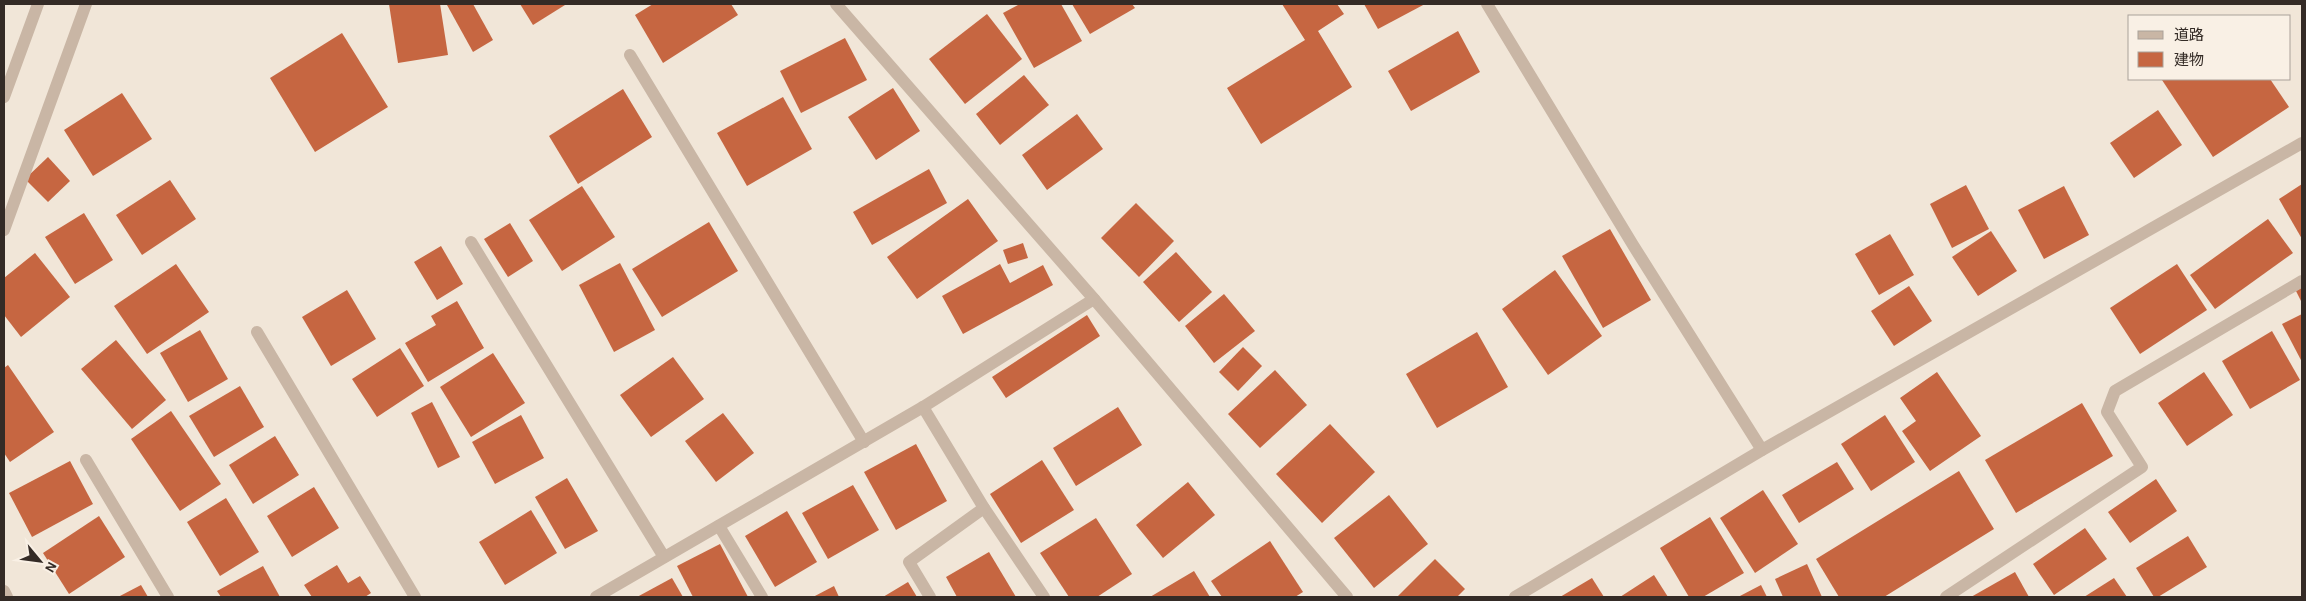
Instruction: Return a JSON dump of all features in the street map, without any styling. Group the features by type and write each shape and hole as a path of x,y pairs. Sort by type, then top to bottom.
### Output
{"street":[{"path":"4,97 38,4"},
{"path":"4,230 86,4"},
{"path":"836,4 1094,299 1346,597"},
{"path":"1487,4 1633,245 1762,450"},
{"path":"630,55 864,442"},
{"path":"1516,597 1762,450 2302,143"},
{"path":"471,242 664,557"},
{"path":"1946,597 2142,467 2107,412 2115,391 2302,281"},
{"path":"596,597 923,407 1094,299"},
{"path":"257,332 415,597"},
{"path":"923,407 984,508 1044,597"},
{"path":"86,460 168,597"},
{"path":"930,597 909,562 984,508"},
{"path":"719,526 762,597"},
{"path":"4,592 7,597"}],"building":[{"path":"389,4 440,4 448,55 398,63"},
{"path":"473,4 493,40 473,52 447,5"},
{"path":"520,4 565,4 565,5 533,25"},
{"path":"653,4 731,4 738,15 663,63 635,15"},
{"path":"1020,4 1061,4 1082,41 1034,68 1003,13"},
{"path":"1072,4 1132,4 1135,8 1090,34"},
{"path":"1282,4 1337,4 1344,14 1318,31 1352,87 1261,144 1227,88 1305,40"},
{"path":"1364,4 1425,4 1378,29"},
{"path":"987,14 1022,59 965,104 929,59"},
{"path":"1458,31 1480,72 1411,111 1388,71"},
{"path":"342,33 388,107 315,152 270,78"},
{"path":"845,38 867,80 801,113 780,71"},
{"path":"1024,75 1049,105 1000,145 976,114"},
{"path":"2162,80 2271,80 2289,107 2213,157"},
{"path":"893,88 920,131 876,160 848,117"},
{"path":"623,89 652,137 578,184 549,136"},
{"path":"122,93 152,139 93,176 64,130"},
{"path":"783,97 812,149 747,186 717,133"},
{"path":"2158,110 2182,145 2134,178 2110,143"},
{"path":"1077,114 1103,149 1047,190 1022,155"},
{"path":"48,157 70,181 48,202 25,179"},
{"path":"929,169 947,203 872,245 853,212"},
{"path":"170,180 196,219 142,255 116,215"},
{"path":"2302,184 2302,239 2279,199"},
{"path":"1966,185 1989,229 1952,248 1930,204"},
{"path":"582,186 615,237 562,271 529,220"},
{"path":"2064,186 2089,235 2044,259 2018,210"},
{"path":"968,199 998,241 917,299 887,257"},
{"path":"1136,203 1174,241 1139,277 1101,238"},
{"path":"84,213 113,260 75,284 45,237"},
{"path":"2268,219 2293,253 2215,309 2190,275"},
{"path":"709,222 738,271 662,317 632,269"},
{"path":"510,223 533,261 508,277 484,239"},
{"path":"1610,229 1651,300 1603,328 1562,256"},
{"path":"1991,231 2017,271 1978,296 1952,257"},
{"path":"1890,234 1914,275 1879,295 1855,254"},
{"path":"1023,243 1028,258 1008,264 1003,250"},
{"path":"441,246 463,284 437,300 414,262"},
{"path":"1176,252 1212,292 1179,322 1143,282"},
{"path":"35,253 70,297 21,337 4,315 4,278"},
{"path":"620,263 655,330 614,352 579,285"},
{"path":"176,264 209,312 147,354 114,306"},
{"path":"1000,264 1010,283 1043,265 1053,285 963,334 942,296"},
{"path":"2177,264 2207,310 2140,354 2110,308"},
{"path":"1555,270 1602,336 1548,375 1502,309"},
{"path":"1909,286 1932,321 1894,346 1871,311"},
{"path":"2302,287 2302,303 2296,291"},
{"path":"347,290 376,339 331,366 302,317"},
{"path":"1224,294 1255,331 1214,363 1185,326"},
{"path":"457,301 484,348 428,382 405,343 436,325 431,316"},
{"path":"2302,314 2302,362 2282,324"},
{"path":"1087,315 1100,336 1006,398 992,377"},
{"path":"200,330 228,379 188,402 160,353"},
{"path":"2272,331 2300,380 2250,409 2222,361"},
{"path":"1477,332 1508,387 1437,428 1406,374"},
{"path":"116,340 166,400 132,429 81,369"},
{"path":"1243,347 1262,366 1238,391 1219,372"},
{"path":"400,348 424,386 377,417 352,379"},
{"path":"493,353 525,403 471,437 440,387"},
{"path":"673,357 704,399 651,437 620,395"},
{"path":"8,365 54,432 10,462 4,453 4,368"},
{"path":"1275,370 1307,405 1260,448 1228,414"},
{"path":"1937,372 1981,436 1930,471 1902,431 1916,421 1900,398"},
{"path":"2204,372 2233,415 2187,446 2158,403"},
{"path":"240,386 264,427 214,457 189,416"},
{"path":"432,402 460,457 438,468 411,413"},
{"path":"2082,403 2113,456 2016,513 1985,460"},
{"path":"1118,407 1142,445 1076,486 1053,448"},
{"path":"171,411 221,484 180,511 131,439"},
{"path":"723,413 754,453 716,482 685,441"},
{"path":"521,415 544,458 495,484 472,442"},
{"path":"1885,415 1915,462 1871,491 1841,444"},
{"path":"1330,424 1375,472 1322,523 1276,474"},
{"path":"275,436 299,475 253,504 229,465"},
{"path":"916,444 947,501 896,530 864,472"},
{"path":"1042,460 1074,510 1021,543 990,494"},
{"path":"70,461 93,504 32,537 9,493"},
{"path":"1837,462 1854,489 1799,523 1782,495"},
{"path":"1959,471 1994,529 1884,597 1839,597 1816,559"},
{"path":"567,478 598,531 565,549 535,497"},
{"path":"2156,479 2177,511 2130,543 2108,512"},
{"path":"1188,482 1215,515 1163,558 1136,525"},
{"path":"853,485 879,530 828,559 802,513"},
{"path":"314,487 339,528 292,557 267,516"},
{"path":"1763,490 1798,544 1755,573 1720,518"},
{"path":"1389,495 1428,544 1374,588 1334,538"},
{"path":"226,498 259,552 220,576 187,522"},
{"path":"531,510 557,553 505,585 479,542"},
{"path":"787,511 817,562 775,587 745,536"},
{"path":"99,516 125,557 69,594 43,553"},
{"path":"1710,517 1744,573 1703,597 1689,597 1660,548"},
{"path":"1096,518 1132,574 1097,597 1069,597 1040,553"},
{"path":"2085,528 2107,559 2054,595 2033,564"},
{"path":"2188,536 2207,567 2158,597 2154,597 2136,568"},
{"path":"1270,541 1303,592 1295,597 1222,597 1211,581"},
{"path":"720,544 748,597 693,597 677,566"},
{"path":"989,552 1016,597 957,597 946,577"},
{"path":"1435,559 1465,589 1457,597 1397,597"},
{"path":"1807,564 1822,597 1783,597 1775,579"},
{"path":"337,565 348,583 360,576 371,593 365,597 312,597 304,585"},
{"path":"263,566 280,597 221,597 217,591"},
{"path":"1194,571 1210,597 1150,597"},
{"path":"2015,572 2029,597 1971,597"},
{"path":"1654,575 1668,597 1620,597"},
{"path":"672,578 683,597 637,597"},
{"path":"1592,578 1604,597 1560,597"},
{"path":"2114,578 2127,597 2084,597"},
{"path":"908,582 917,597 883,597"},
{"path":"141,585 148,597 118,597"},
{"path":"1761,585 1767,597 1738,597"},
{"path":"834,586 839,597 813,597"}]}
